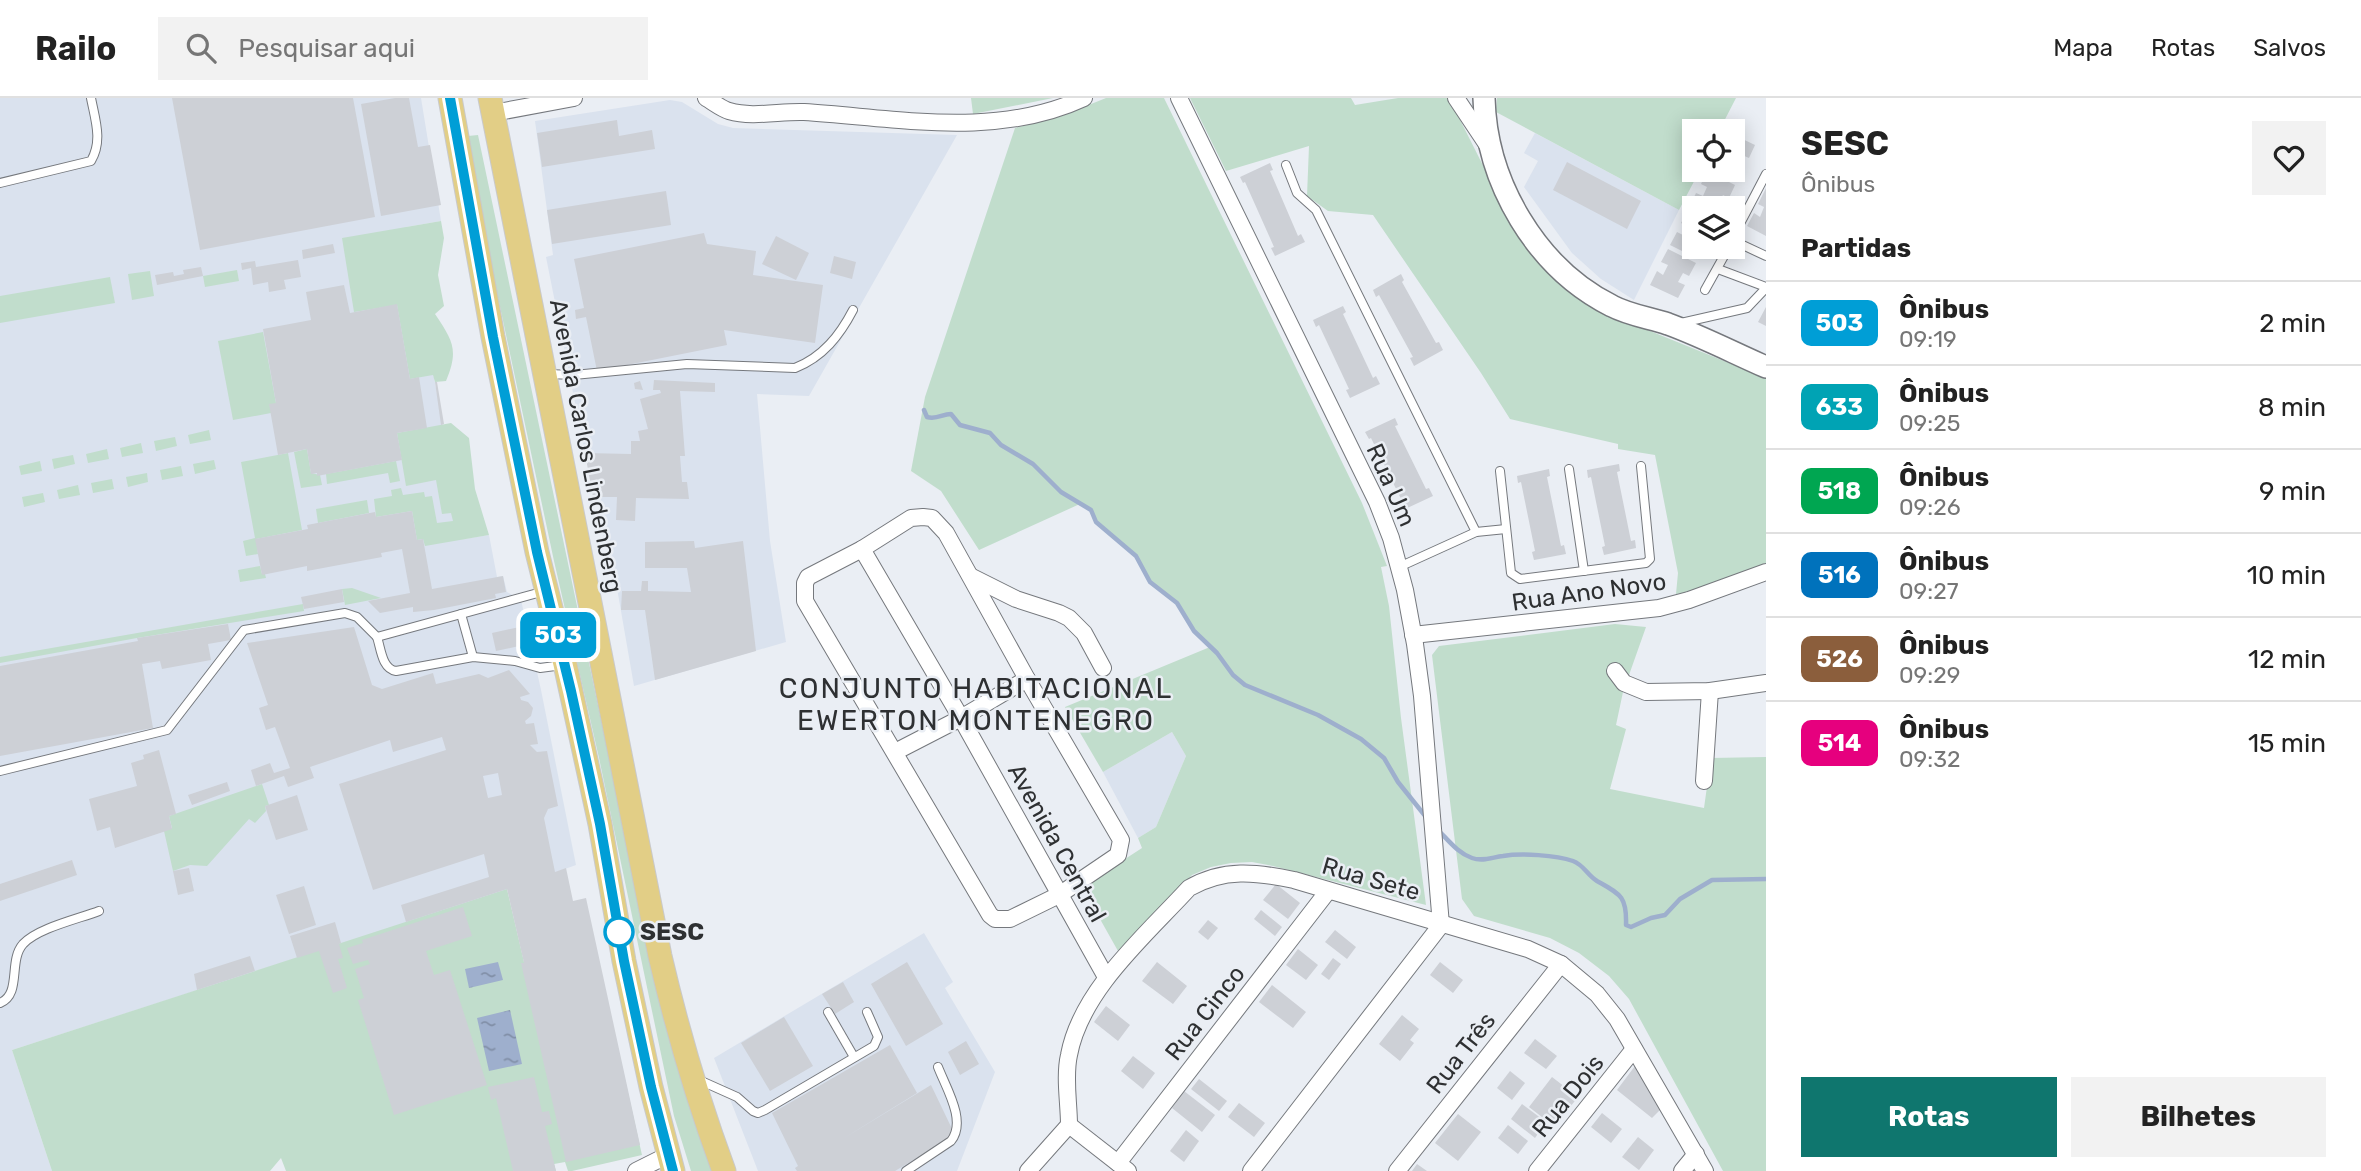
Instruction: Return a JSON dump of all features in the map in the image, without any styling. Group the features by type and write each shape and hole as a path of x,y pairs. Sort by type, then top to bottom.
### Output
{"main road":[{"path":"450,98 493,337 545,591 565,664 600,824 624,961 670,1163"},
{"name":"Avenida Carlos Lindenberg","path":"491,106 660,956 705,1121 723,1171"}],"street":[{"path":"491,106 574,98"},
{"path":"706,98 728,111 737,112 804,112 948,124 1031,117 1084,98"},
{"name":"Rua Um","path":"1179,98 1377,502 1399,568 1422,696 1441,925"},
{"path":"1456,98 1490,148"},
{"path":"1484,98 1485,127 1496,173 1529,232 1567,275 1614,307 1671,325 1766,367"},
{"path":"911,518 932,518 937,522 972,577 1027,679 1121,840 1118,855 1059,895 1010,919 995,919 990,915 805,601 805,583 808,577 862,549 911,518"},
{"name":"Avenida Central","path":"862,549 961,718 1106,978"},
{"name":"Rua Ano Novo","path":"1413,635 1649,610 1689,600 1766,572"},
{"path":"972,577 1016,599 1069,618 1084,633 1103,668"},
{"path":"1615,671 1624,683 1646,692 1710,691 1766,683"},
{"path":"895,752 961,718 1027,679"},
{"path":"1704,781 1710,691"},
{"name":"Rua Sete","path":"1069,1125 1068,1056 1079,1026 1106,978 1189,888 1204,879 1239,872 1294,880 1528,949 1561,964 1597,994 1617,1018 1705,1171"},
{"name":"Rua Cinco","path":"1123,1167 1328,891"},
{"path":"1251,1171 1441,925"},
{"name":"Rua Três","path":"1397,1171 1561,964"},
{"name":"Rua Dois","path":"1537,1171 1634,1049"},
{"path":"1028,1171 1069,1125 1123,1167"},
{"path":"1682,1171 1696,1154"},
{"path":"636,1171 670,1163"}],"lane":[{"path":"0,183 91,161 97,152 98,140 91,98"},
{"path":"1286,165 1297,193 1316,210 1476,532"},
{"path":"1745,215 1766,174"},
{"path":"1745,246 1766,256"},
{"path":"1704,290 1723,259"},
{"path":"1671,325 1747,308 1766,288 1718,269"},
{"path":"544,373 575,375 687,364 795,368 809,363 821,354 843,329 853,310"},
{"path":"1500,471 1511,573 1520,579 1646,563 1650,559 1641,466"},
{"path":"1569,469 1584,571"},
{"path":"1399,568 1476,532 1506,529"},
{"path":"377,637 545,591"},
{"path":"0,771 167,730 244,630 345,613 357,617 377,637 386,666 390,670 473,657 490,657 540,668 565,664"},
{"path":"461,614 473,657"},
{"path":"0,1003 12,994 20,947 32,936 99,911"},
{"path":"693,1078 718,1087 758,1113 874,1046 878,1037 867,1012"},
{"path":"828,1013 854,1057"},
{"path":"906,1171 956,1135 958,1122 938,1067"}],"shaded area":[{"path":"0,98 421,98 441,221 406,227 464,539 489,535 497,577 503,576 507,592 521,600 576,865 492,895 12,1050 52,1171 0,1171"},
{"path":"670,100 682,102 718,124 733,128 957,135 809,396 757,394 770,541 786,642 634,686 609,542 604,542 600,497 585,453 546,257 553,255 535,121"},
{"path":"1535,133 1679,210 1634,300 1601,279 1572,253 1524,187 1538,161 1524,153"},
{"path":"1172,732 1186,756 1156,827 1138,838 1103,772"},
{"path":"924,933 953,982 945,988 995,1072 957,1171 758,1171 714,1058"}],"green space":[{"path":"971,98 1053,98 973,114"},
{"path":"1106,98 1164,98 1362,503 1387,566 1381,567 1389,606 1426,905 1273,866 1252,862 1231,863 1192,875 1118,951 1082,887 1142,848 1138,838 1156,827 1186,756 1172,732 1103,772 1065,707 1210,647 1194,631 1177,603 1150,582 1136,556 1096,522 1091,510 1082,503 979,550 941,491 911,471 925,397 1015,128 1059,117"},
{"path":"1190,98 1351,98 1355,105 1398,98 1449,98 1505,209 1623,320 1766,378 1766,563 1697,591 1676,594 1678,573 1655,455 1618,449 1618,444 1510,419 1373,215 1328,211 1307,196 1309,146 1226,171"},
{"path":"1497,98 1736,98 1725,119 1682,119 1682,182 1694,182 1686,196 1682,196 1679,210 1496,112"},
{"path":"457,104 468,136 478,135 651,958 716,1171 691,1171 674,1116"},
{"path":"441,221 444,238 438,275 444,306 435,314 450,339 453,353 446,381 435,382 433,375 410,379 397,305 354,312 342,238"},
{"path":"237,270 239,281 205,287 203,276"},
{"path":"150,271 154,296 132,300 128,274"},
{"path":"110,277 115,303 0,323 0,296"},
{"path":"263,332 276,403 271,413 233,420 218,341"},
{"path":"451,423 469,438 475,489 489,535 425,546 423,539 417,540 412,511 376,517 374,499 392,496 391,490 401,488 403,495 424,492 425,497 432,496 437,523 453,521 451,513 442,514 436,480 406,486 397,433"},
{"path":"209,430 211,440 190,444 188,435"},
{"path":"175,437 177,446 156,451 154,441"},
{"path":"141,443 143,453 122,457 120,448"},
{"path":"107,449 109,459 88,463 86,454"},
{"path":"307,449 311,473 320,475 322,485 301,488 294,452"},
{"path":"288,453 302,530 256,539 258,554 246,556 243,541 255,538 241,462"},
{"path":"73,455 75,464 54,469 52,459"},
{"path":"214,460 216,469 195,474 193,464"},
{"path":"40,461 42,471 21,475 19,466"},
{"path":"396,461 400,481 390,483 388,473 327,484 326,474"},
{"path":"181,466 183,476 162,480 160,470"},
{"path":"147,473 148,482 128,487 126,477"},
{"path":"112,479 114,489 93,493 91,483"},
{"path":"78,485 80,495 59,499 57,490"},
{"path":"43,493 45,502 24,507 22,497"},
{"path":"367,500 369,513 318,523 316,509"},
{"path":"260,566 266,578 240,582 238,570"},
{"path":"352,588 381,598 345,605 342,589"},
{"path":"303,604 304,611 0,663 0,657"},
{"path":"1615,624 1646,627 1623,692 1616,725 1626,729 1610,789 1704,808 1711,758 1766,757 1766,1171 1723,1171 1629,999 1609,976 1579,953 1550,938 1474,916 1462,899 1432,655 1439,646"},
{"path":"262,784 269,805 265,806 266,811 255,823 249,819 207,866 190,865 173,871 164,831 172,828 169,816"},
{"path":"507,889 524,962 595,946 642,1155 572,1171 568,1171 565,1162 554,1164 556,1171 286,1171 281,1158 270,1171 52,1171 12,1050"}],"water":[{"path":"498,962 503,980 469,988 465,969"},
{"path":"510,1010 522,1064 489,1071 477,1018"}],"building":[{"path":"172,98 353,98 375,217 200,250"},
{"path":"409,98 418,147 430,145 441,205 381,216 361,104"},
{"path":"617,120 619,136 652,130 655,149 542,167 537,133"},
{"path":"1745,140 1755,145 1749,158 1745,156"},
{"path":"1567,162 1641,201 1627,229 1553,190"},
{"path":"1270,163 1273,170 1270,171 1298,236 1301,234 1305,242 1275,256 1271,248 1274,247 1245,182 1243,183 1240,177"},
{"path":"1729,182 1735,185 1730,196 1703,196 1707,187 1701,184"},
{"path":"1766,188 1766,236 1747,226 1754,213 1760,217 1764,207 1758,204"},
{"path":"666,191 671,225 552,244 547,210"},
{"path":"1677,232 1682,234 1682,251 1670,245"},
{"path":"704,233 707,244 756,251 753,275 823,285 815,343 724,330 727,345 597,371 586,317 576,319 575,310 584,308 574,259"},
{"path":"776,236 809,253 796,280 762,264"},
{"path":"333,244 335,253 303,259 302,250"},
{"path":"1668,249 1682,256 1682,259 1696,263 1689,276 1683,273 1678,282 1685,285 1678,298 1650,285 1657,271 1663,275 1668,265 1661,262"},
{"path":"834,256 856,262 852,279 830,273"},
{"path":"298,260 301,277 284,280 286,289 269,292 268,282 253,285 251,268 242,270 241,263 255,261 256,267"},
{"path":"201,267 203,276 157,285 155,275 173,272 174,276 184,274 183,270"},
{"path":"1401,274 1404,280 1402,282 1436,343 1439,342 1443,350 1414,366 1410,358 1413,357 1379,295 1376,297 1373,290"},
{"path":"344,285 350,313 397,304 410,379 419,377 427,428 397,433 402,460 317,476 317,473 311,474 307,449 278,455 269,404 276,403 263,329 311,320 306,292"},
{"path":"1343,306 1346,312 1343,314 1373,378 1376,376 1380,384 1350,398 1346,390 1349,389 1319,325 1316,327 1313,320"},
{"path":"1766,307 1766,326 1758,322"},
{"path":"654,380 715,383 715,392 680,391 685,456 680,456 682,482 687,482 689,499 636,498 635,521 616,520 617,497 593,497 585,453 631,454 631,441 640,441 638,431 648,429 640,399 661,393 660,390 653,390"},
{"path":"640,381 643,390 635,389 634,383"},
{"path":"435,382 444,424 441,425"},
{"path":"1395,418 1398,425 1395,426 1426,489 1429,488 1433,496 1403,510 1399,502 1402,501 1371,438 1369,439 1365,432"},
{"path":"1619,464 1620,471 1617,472 1631,541 1635,540 1636,548 1604,555 1602,547 1605,546 1591,477 1588,478 1587,470"},
{"path":"1549,469 1550,476 1547,477 1561,546 1564,545 1566,554 1534,560 1532,552 1535,551 1521,482 1518,483 1517,476"},
{"path":"412,511 417,540 423,539 432,589 503,576 506,592 495,594 496,598 434,610 413,612 413,607 380,613 368,601 410,593 402,549 381,553 382,557 307,571 307,566 262,575 255,539 308,529 307,525 375,512 376,517"},
{"path":"694,541 695,548 743,541 756,651 655,680 645,610 621,610 622,591 641,591 642,581 648,581 648,591 691,592 687,568 645,568 645,542"},
{"path":"342,589 344,602 304,609 301,597"},
{"path":"228,624 231,640 208,644 211,660 162,669 160,661 142,664 153,728 0,756 0,666 138,641 137,638"},
{"path":"524,626 528,644 496,651 492,633"},
{"path":"354,627 372,685 382,689 433,673 436,684 479,674 488,678 509,670 530,694 520,697 533,708 531,716 525,721 526,724 534,723 538,744 530,745 537,752 547,751 558,806 548,809 544,818 555,872 566,868 573,901 586,898 640,1145 566,1162 507,889 406,922 401,905 489,877 484,854 373,890 339,784 446,750 442,737 393,752 390,740 310,767 314,778 288,787 284,776 256,786 251,770 270,763 274,773 290,768 275,727 266,730 259,708 268,705 247,643","holes":["498,773 502,795 488,798 483,776"]},
{"path":"159,750 176,814 169,816 172,829 115,848 110,827 97,831 89,799 137,786 131,763 144,759 143,755"},
{"path":"227,782 230,791 192,805 188,795"},
{"path":"297,795 308,830 276,840 265,806"},
{"path":"72,860 77,875 0,901 0,884"},
{"path":"189,868 194,891 178,895 173,871"},
{"path":"1276,884 1300,903 1288,919 1263,900"},
{"path":"304,886 316,925 289,934 276,895"},
{"path":"463,907 472,936 426,951 434,975 450,970 487,1085 394,1115 358,1000 364,998 355,969 370,964 368,960 353,964 347,948 363,943 362,940"},
{"path":"1261,910 1282,927 1275,936 1254,919"},
{"path":"1208,920 1218,928 1208,940 1198,932"},
{"path":"335,922 343,958 338,959 347,988 333,993 319,951 297,958 290,936"},
{"path":"1335,930 1356,947 1347,959 1325,942"},
{"path":"1298,949 1318,965 1306,980 1286,965"},
{"path":"250,956 255,971 197,990 194,974"},
{"path":"1333,958 1341,964 1329,980 1321,974"},
{"path":"907,962 943,1024 906,1046 871,984"},
{"path":"1157,962 1187,986 1173,1004 1142,981"},
{"path":"1440,962 1463,980 1453,993 1430,975"},
{"path":"843,982 854,1002 835,1014 822,994"},
{"path":"1272,985 1306,1012 1293,1028 1259,1002"},
{"path":"1106,1006 1130,1025 1118,1041 1094,1022"},
{"path":"1402,1015 1419,1029 1410,1040 1414,1043 1400,1061 1379,1044"},
{"path":"784,1017 813,1066 770,1091 741,1043"},
{"path":"1535,1039 1557,1056 1546,1069 1524,1053"},
{"path":"966,1041 979,1064 960,1075 948,1052"},
{"path":"890,1045 917,1093 841,1140 931,1085 955,1135 895,1171 797,1171 795,1168 798,1166 772,1113"},
{"path":"1133,1056 1155,1073 1143,1089 1121,1071"},
{"path":"1635,1066 1661,1109 1652,1118 1617,1090"},
{"path":"1510,1071 1525,1083 1512,1100 1497,1088"},
{"path":"534,1077 542,1112 549,1111 552,1124 545,1126 556,1171 513,1171 496,1098 491,1100 488,1087"},
{"path":"1552,1077 1578,1097 1566,1112 1562,1109 1551,1124 1529,1107"},
{"path":"1199,1079 1227,1101 1219,1111 1191,1089"},
{"path":"1184,1091 1215,1115 1202,1132 1172,1108"},
{"path":"1239,1103 1265,1123 1254,1137 1228,1117"},
{"path":"1522,1104 1546,1122 1535,1138 1511,1119"},
{"path":"1602,1113 1622,1129 1611,1143 1591,1127"},
{"path":"1458,1114 1481,1132 1458,1161 1435,1143"},
{"path":"1508,1125 1528,1141 1518,1154 1498,1138"},
{"path":"1186,1130 1199,1141 1184,1162 1170,1151"},
{"path":"1638,1137 1654,1150 1639,1170 1622,1157"},
{"path":"1417,1164 1427,1171 1412,1171"}],"waterway":[{"path":"924,410 927,417 951,414 960,425 990,433 1001,445 1033,464 1061,492 1091,510 1096,522 1136,556 1150,582 1177,603 1194,631 1217,653 1233,675 1245,685 1318,715 1361,739 1384,758 1398,782 1426,817"},
{"path":"1439,831 1458,850 1476,859 1529,855 1557,857 1577,863 1620,897 1625,908 1626,925 1631,927 1665,915 1680,899 1712,880 1766,879"}],"bus line":[{"name":"503","path":"450,98 493,337 545,591 571,691 600,824 624,961 651,1087 673,1171"}],"place":[{"name":"SESC","path":"619,932"}],"district":[{"name":"CONJUNTO HABITACIONAL EWERTON MONTENEGRO","path":"976,704"}]}
